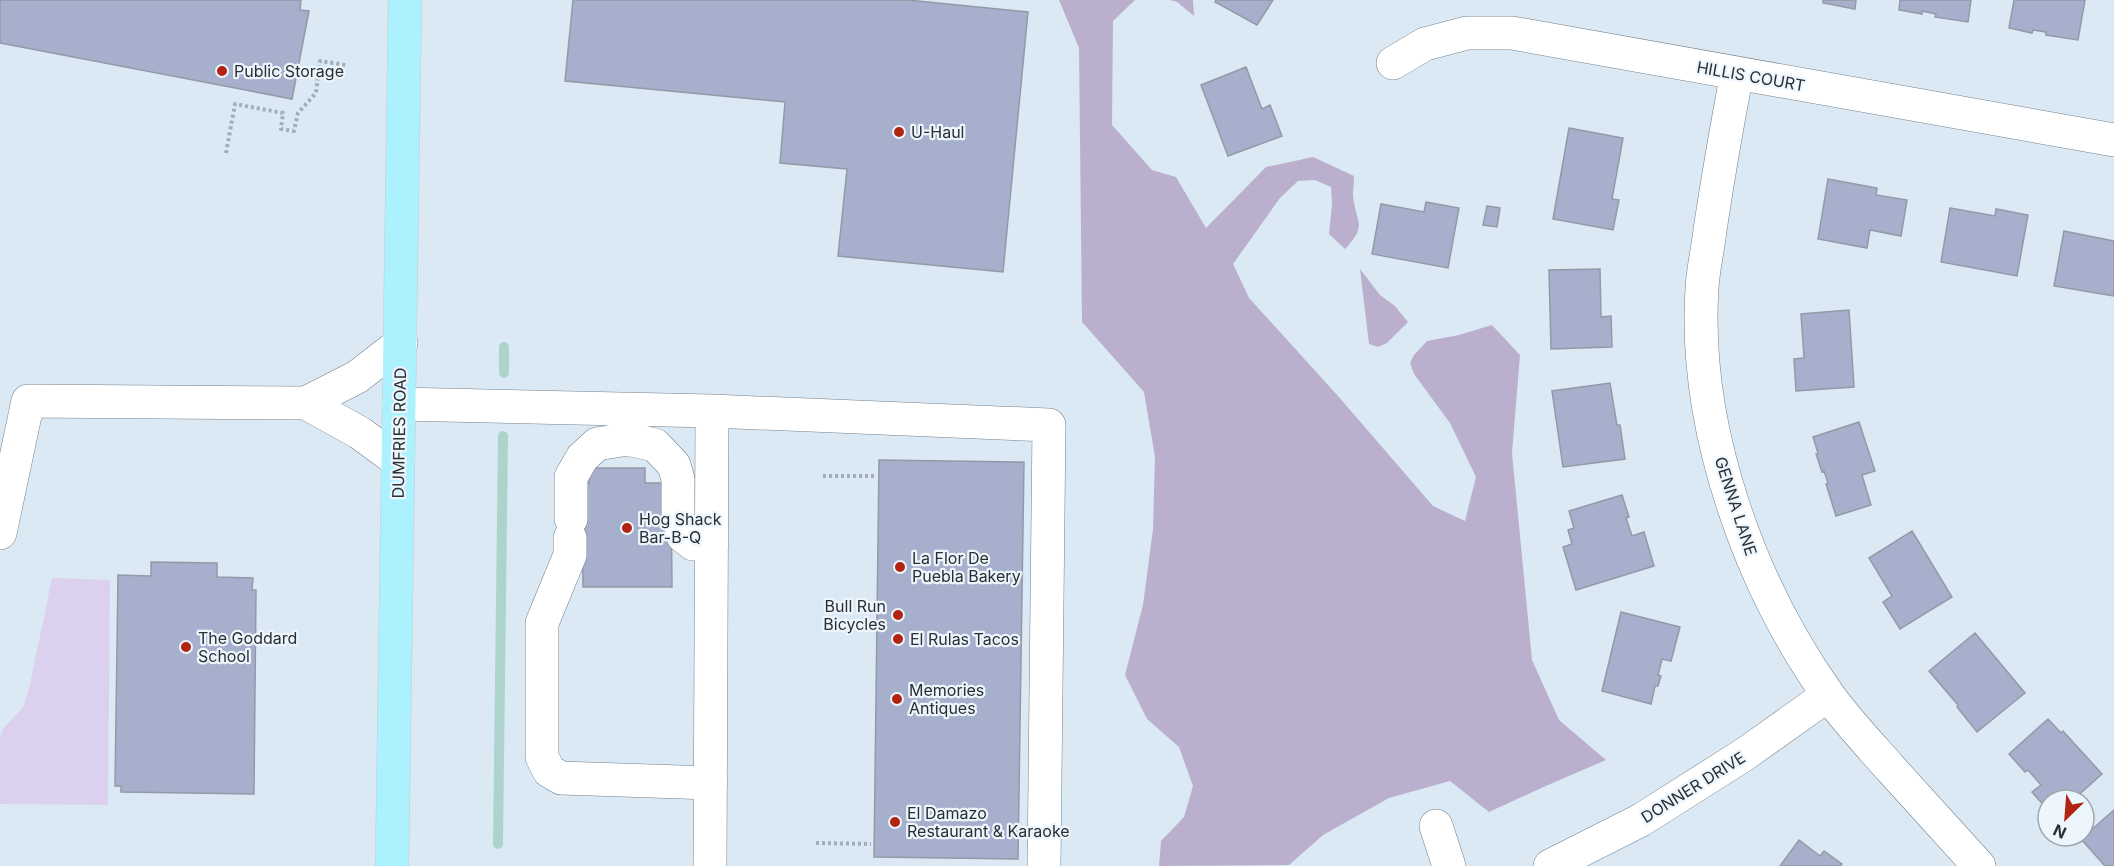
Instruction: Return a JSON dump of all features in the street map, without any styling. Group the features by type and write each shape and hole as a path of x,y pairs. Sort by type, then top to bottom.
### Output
{"main road":[{"name":"DUMFRIES ROAD","path":"392,866 401,342 401,135 405,0"}],"street":[{"name":"HILLIS COURT","path":"1393,63 1425,44 1467,33 1512,33 2114,140"},
{"name":"GENNA LANE","path":"1737,74 1720,158 1702,288 1702,345 1710,416 1726,485 1757,569 1790,635 1828,695 1849,722 1979,866"},
{"path":"0,533 28,401 306,403 357,377 401,342"},
{"path":"306,403 360,434 398,461"},
{"path":"399,404 712,411 1049,425 1044,866"},
{"path":"710,866 712,411"},
{"path":"711,783 561,778 549,771 542,757 542,623 570,555 571,477 582,458 597,444 627,439 655,445 674,465 678,479 678,517 683,536 693,544 712,543"},
{"name":"DONNER DRIVE","path":"1550,866 1641,820 1745,754 1828,695"},
{"path":"1436,826 1449,866"}],"path":[{"path":"226,153 235,105 283,113 281,129 294,131 298,112 316,93 321,61 346,65"},
{"path":"823,476 875,476"},
{"path":"816,843 871,844"}],"shaded area":[{"path":"1059,0 1135,0 1113,21 1112,125 1152,170 1176,177 1206,228 1266,167 1313,157 1354,176 1353,196 1359,224 1356,234 1345,249 1329,234 1331,187 1315,180 1298,181 1280,198 1233,264 1249,298 1433,506 1465,521 1476,477 1450,423 1414,374 1410,363 1427,341 1459,335 1492,325 1520,355 1512,453 1532,660 1559,720 1606,760 1489,812 1450,781 1389,798 1323,835 1289,865 1159,866 1161,841 1184,817 1193,786 1179,747 1147,719 1125,675 1143,605 1153,529 1155,457 1144,392 1082,322 1079,48"},
{"path":"1170,0 1193,0 1194,16 1177,2"},
{"path":"1360,269 1380,295 1395,306 1408,322 1387,343 1378,347 1369,344"},
{"path":"52,578 110,580 108,805 0,804 0,736 4,728 23,707 29,689"}],"building":[{"name":"Public Storage","path":"0,0 301,0 300,10 309,11 292,99 0,43"},
{"name":"U-Haul","path":"573,0 908,0 1028,12 1003,272 838,256 847,169 780,163 785,102 565,81"},
{"path":"1216,0 1273,0 1257,25 1215,2"},
{"path":"1823,0 1856,0 1855,9 1823,3"},
{"path":"1900,0 1971,0 1968,22 1935,17 1936,14 1922,11 1922,14 1899,10"},
{"path":"2014,0 2085,0 2078,40 2046,35 2046,32 2033,30 2032,33 2009,28"},
{"path":"1246,67 1262,109 1270,105 1282,136 1228,156 1201,85"},
{"path":"1569,128 1623,138 1612,199 1619,200 1613,230 1553,219"},
{"path":"1828,179 1877,188 1876,195 1907,200 1901,236 1870,230 1867,248 1818,239"},
{"path":"1426,202 1459,208 1448,268 1372,254 1381,204 1424,212"},
{"path":"1487,206 1500,208 1497,227 1483,225"},
{"path":"1950,208 1995,216 1996,209 2028,215 2017,276 1941,262"},
{"path":"2064,231 2114,241 2114,296 2054,286"},
{"path":"1600,269 1601,317 1611,316 1612,347 1551,349 1549,270"},
{"path":"1849,310 1854,387 1796,391 1794,359 1804,358 1801,314"},
{"path":"1610,383 1625,459 1563,467 1552,391"},
{"path":"1859,422 1875,471 1862,475 1871,505 1836,516 1826,484 1828,483 1816,454 1818,453 1813,437"},
{"path":"879,460 1024,462 1018,859 874,857"},
{"name":"Hog Shack Bar-B-Q","path":"589,468 645,468 645,483 671,483 672,587 583,587 582,484 589,483"},
{"path":"1622,495 1632,536 1644,532 1654,566 1576,590 1563,547 1572,544 1568,530 1574,528 1569,511"},
{"path":"1912,531 1952,597 1900,629 1883,602 1892,596 1869,558"},
{"name":"The Goddard School","path":"151,562 217,563 217,577 253,578 252,590 256,590 254,794 121,792 121,786 115,786 118,575 151,576"},
{"path":"1621,612 1680,627 1671,661 1662,659 1658,675 1661,676 1658,686 1655,686 1651,704 1602,691"},
{"path":"1975,633 2025,693 1977,732 1929,671"},
{"path":"2048,719 2061,733 2063,731 2102,774 2086,788 2037,788 2041,785 2009,754"},
{"path":"2114,810 2114,866 2105,866 2089,848 2096,848 2096,826"},
{"path":"1799,840 1820,856 1824,851 1842,864 1840,866 1780,866"}],"waterway":[{"path":"504,347 504,373"},
{"path":"498,844 503,436"}],"place":[{"name":"Public Storage","path":"222,71"},
{"name":"U-Haul","path":"899,132"},
{"name":"Hog Shack Bar-B-Q","path":"627,528"},
{"name":"La Flor De Puebla Bakery","path":"900,567"},
{"name":"Bull Run Bicycles","path":"898,615"},
{"name":"El Rulas Tacos","path":"898,639"},
{"name":"The Goddard School","path":"186,647"},
{"name":"Memories Antiques","path":"897,699"},
{"name":"El Damazo Restaurant & Karaoke","path":"895,822"}]}
